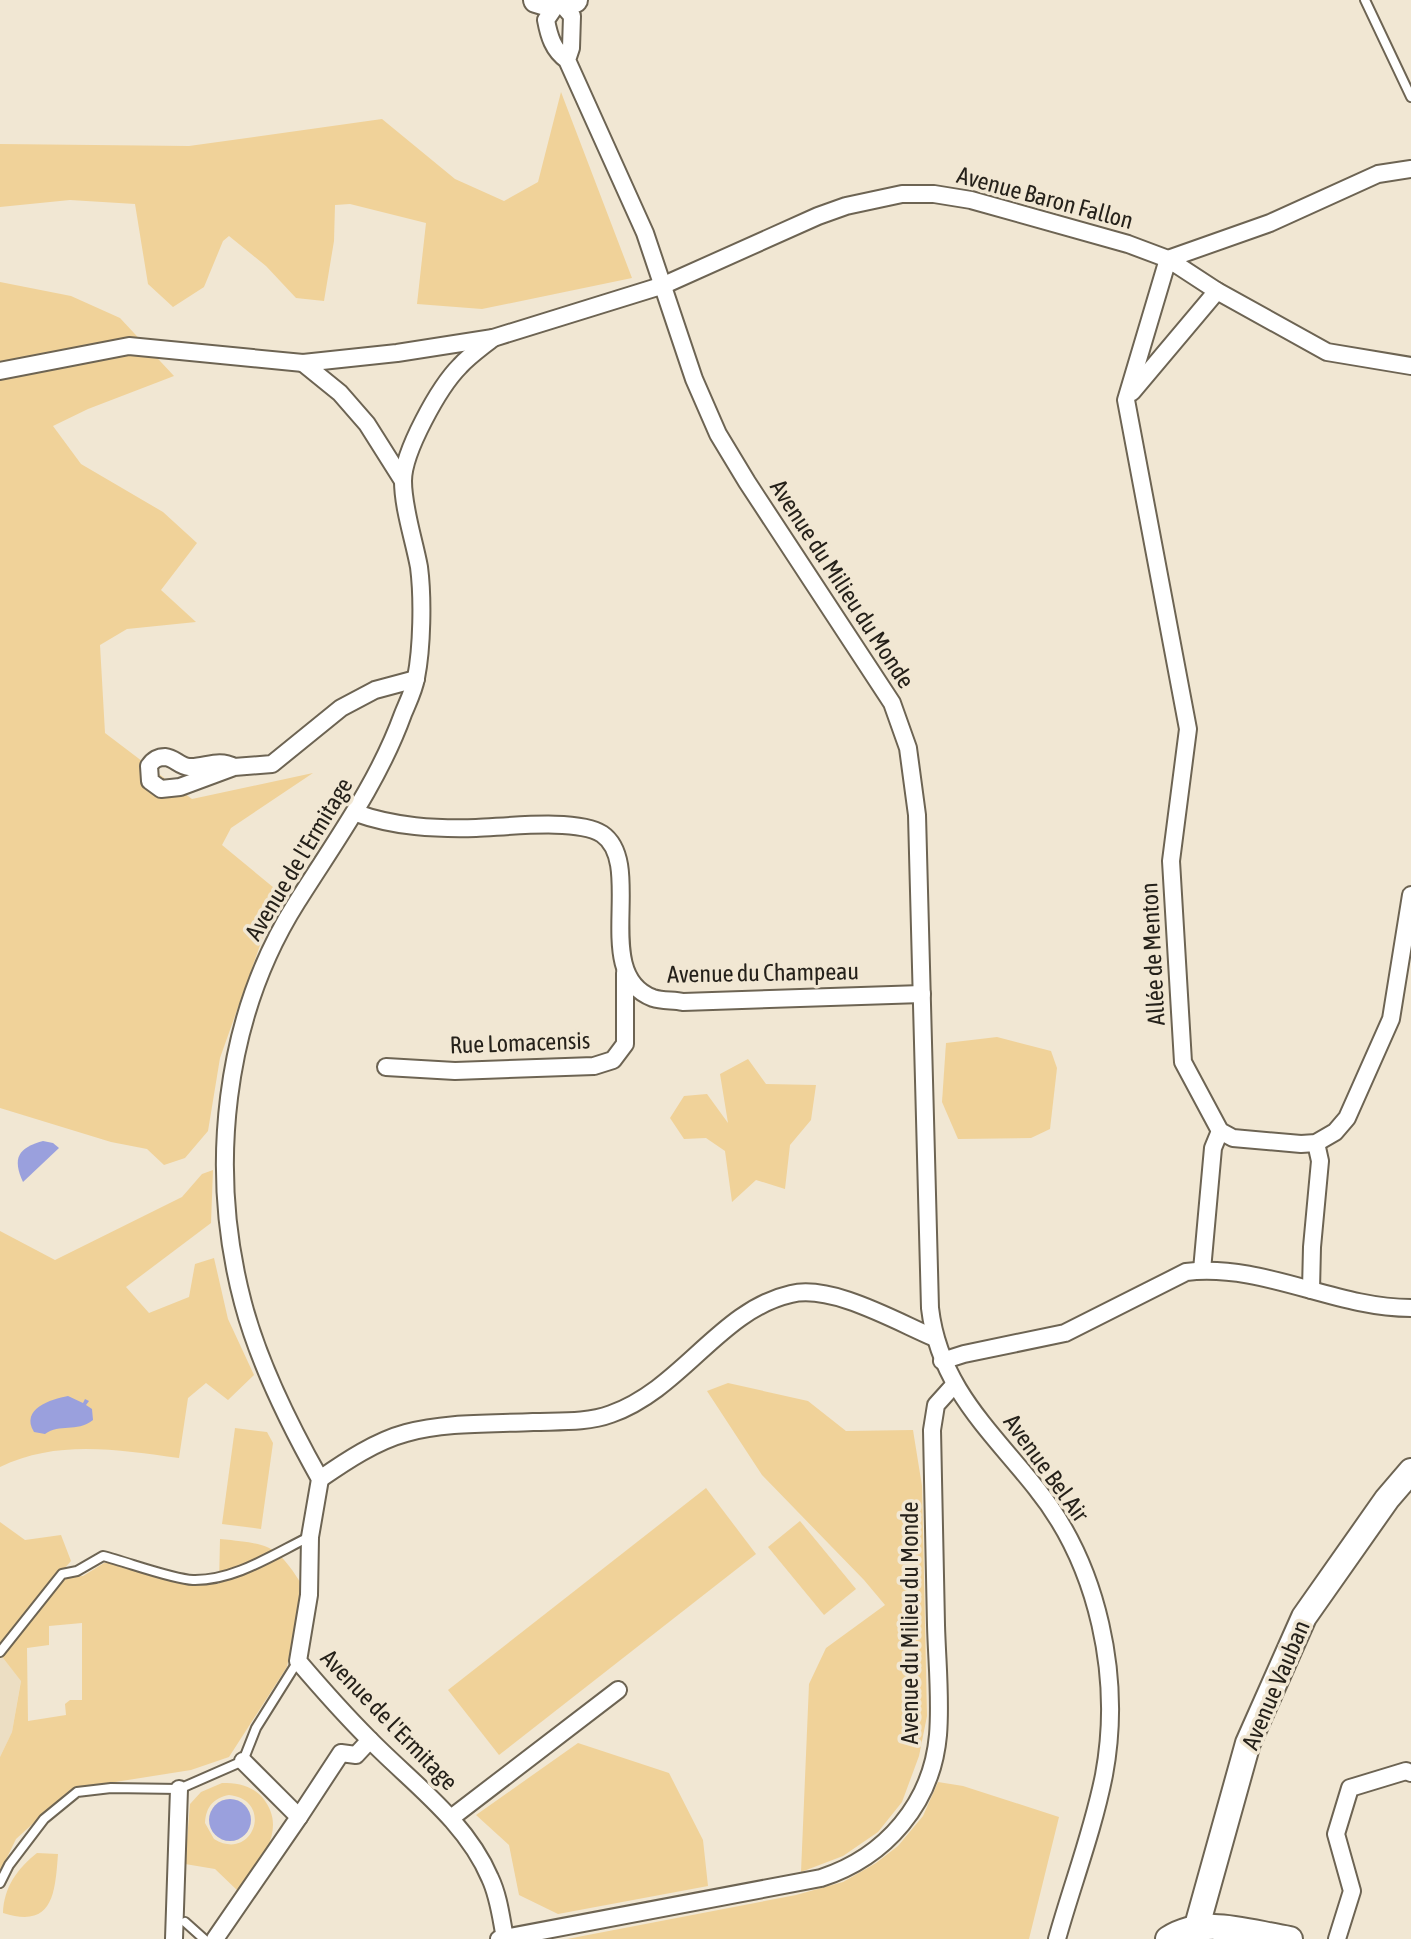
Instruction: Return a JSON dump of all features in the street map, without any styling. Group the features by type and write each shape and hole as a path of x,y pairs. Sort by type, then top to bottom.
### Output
{"main road":[{"path":"536,0 546,3 575,0"},
{"name":"Avenue Vauban","path":"1197,1926 1248,1743 1304,1617 1387,1499 1411,1471"},
{"path":"1168,1939 1197,1926 1232,1928 1290,1939"}],"street":[{"name":"Avenue du Milieu du Monde","path":"559,1 572,16 571,48 567,60 645,233 694,379 723,443 885,689 903,731 913,773 917,815 930,1300 935,1338 942,1361"},
{"path":"1168,259 1270,223 1378,174 1411,169"},
{"name":"Avenue Baron Fallon","path":"664,285 846,206 902,194 934,194 971,200 1128,244 1168,259 1217,291 1327,352 1411,366"},
{"name":"Allée de Menton","path":"1168,259 1126,400 1188,729 1171,861 1183,1062 1220,1131"},
{"name":"Avenue de l'Ermitage","path":"303,363 493,338 664,285"},
{"path":"1126,400 1217,291"},
{"name":"Avenue de l'Ermitage","path":"493,338 458,367 409,451 403,481 419,572 416,679 391,748 356,813 295,904 257,983 229,1091 226,1204 232,1256 244,1307 269,1377 320,1479 310,1537 309,1595 298,1661 327,1696 451,1818 490,1876 497,1895 502,1938"},
{"path":"0,371 129,346 303,363"},
{"name":"Avenue de l'Ermitage","path":"303,363 340,393 367,424 403,481"},
{"path":"234,767 272,764 341,708 375,690 416,679"},
{"path":"356,813 383,823 410,826 474,828 545,825 590,828 605,836 620,869 625,973"},
{"path":"1202,1270 1213,1148 1220,1131 1233,1138 1316,1143 1335,1132 1347,1118 1391,1019 1411,895"},
{"name":"Avenue du Champeau","path":"625,973 653,998 683,1002 922,994"},
{"name":"Rue Lomacensis","path":"386,1067 455,1071 594,1066 613,1060 625,1044 625,973"},
{"path":"1311,1290 1320,1161 1316,1143"},
{"path":"942,1361 1065,1333 1186,1272 1202,1270 1258,1275 1385,1307 1411,1308"},
{"path":"320,1479 341,1464 405,1433 447,1426 583,1420 609,1415 642,1401 658,1390 745,1314 793,1293 846,1300 935,1338"},
{"name":"Avenue Bel Air","path":"942,1361 954,1385 1038,1490 1060,1523 1086,1577 1102,1634 1110,1713 1106,1759 1098,1798 1057,1939"},
{"name":"Avenue du Milieu du Monde","path":"502,1938 821,1878 858,1862 901,1827 924,1789 938,1737 932,1430 936,1405 954,1385"},
{"path":"451,1818 618,1690"},
{"path":"215,1939 341,1753 356,1755 370,1740"},
{"path":"243,1761 299,1817"},
{"path":"1337,1939 1352,1891 1336,1834 1350,1788 1406,1771 1411,1773"},
{"path":"174,1939 179,1789"}],"lane":[{"path":"1365,0 1411,97"},
{"path":"0,1652 62,1574 77,1571 103,1556 190,1580 214,1579 250,1566 310,1537"},
{"path":"0,1883 9,1865 44,1819 77,1792 111,1788 179,1789 243,1761 256,1728 298,1661"},
{"path":"185,1922 204,1939"}],"shaded area":[{"path":"561,92 632,278 482,309 417,304 426,223 350,204 335,205 334,241 324,301 296,298 266,266 229,236 223,241 204,287 173,307 148,284 135,204 70,200 0,207 0,144 189,146 382,119 455,179 504,201 538,182"},
{"path":"0,282 71,296 120,318 174,376 53,426 81,464 163,512 197,543 161,590 196,622 127,629 100,645 105,733 192,799 313,773 231,828 222,845 279,892 220,1058 208,1131 185,1158 164,1165 147,1149 111,1142 0,1108"},
{"path":"997,1037 1051,1051 1057,1068 1050,1129 1031,1138 958,1139 942,1102 946,1043"},
{"path":"748,1059 766,1084 816,1085 811,1120 790,1145 785,1189 756,1180 732,1202 725,1151 706,1138 684,1139 670,1118 684,1096 707,1094 728,1123 720,1074"},
{"path":"213,1170 211,1223 126,1287 149,1313 189,1297 195,1264 214,1258 228,1319 254,1375 228,1400 206,1383 188,1398 179,1458 111,1450 66,1450 22,1458 0,1467 0,1231 55,1260 182,1197 202,1174"},
{"path":"728,1383 808,1401 846,1431 913,1430 922,1486 927,1716 919,1756 902,1802 878,1832 843,1856 801,1872 809,1684 826,1648 885,1605 762,1475 707,1391"},
{"path":"235,1428 267,1432 273,1443 261,1529 222,1524"},
{"path":"706,1488 756,1554 499,1755 448,1690"},
{"path":"800,1521 856,1589 824,1615 768,1547"},
{"path":"0,1522 25,1540 61,1535 71,1561 56,1578 83,1576 104,1563 115,1563 184,1584 219,1584 220,1539 269,1548 285,1561 302,1585 287,1667 229,1757 191,1770 71,1789 16,1839 0,1872 0,1757 12,1732 21,1681 0,1654","holes":["82,1623 82,1700 70,1700 65,1704 66,1715 28,1721 27,1648 49,1645 49,1626"]},
{"path":"0,1654 21,1680 12,1732 0,1757"},
{"path":"578,1743 669,1773 703,1840 708,1886 558,1914 519,1895 509,1845 476,1815"},
{"path":"938,1782 963,1786 1059,1817 1029,1939 567,1939 796,1895 843,1882 898,1846 923,1816"},
{"path":"222,1783 244,1786 258,1793 270,1809 273,1822 268,1846 239,1892 215,1869 185,1864 190,1804 201,1792","holes":["229,1795 243,1799 252,1807 255,1817 248,1837 239,1843 228,1844 214,1839 205,1823 212,1804"]},
{"path":"37,1853 58,1854 55,1882 48,1904 42,1912 32,1916 3,1913 13,1879"}],"water":[{"path":"43,1141 59,1148 23,1182 18,1166 20,1155 28,1147"},
{"path":"68,1396 83,1403 85,1399 89,1401 86,1405 92,1409 93,1420 45,1434 34,1432 31,1417 34,1411 39,1406"},
{"path":"230,1799 245,1805 251,1820 245,1835 230,1841 215,1835 209,1820 215,1805"}]}
